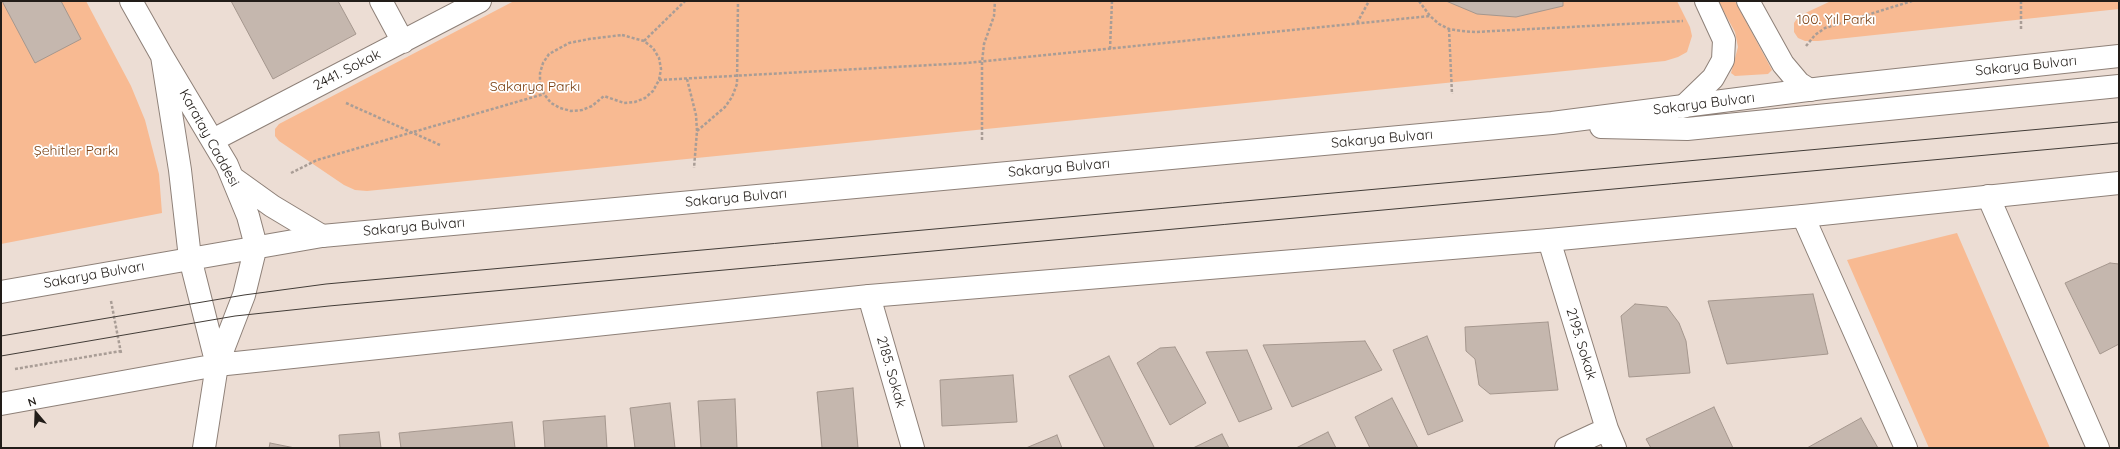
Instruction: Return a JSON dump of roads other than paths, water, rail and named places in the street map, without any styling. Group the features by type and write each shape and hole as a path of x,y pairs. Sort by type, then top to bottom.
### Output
{"main road":[{"name":"Karatay Caddesi","path":"132,1 162,56 213,140 233,178 248,216 256,246"},
{"path":"380,1 403,42"},
{"name":"2441. Sokak","path":"213,140 480,1"},
{"path":"1748,1 1783,64 1795,79 1810,90"},
{"path":"1683,107 1713,78 1720,67 1725,49 1724,40 1711,10"},
{"name":"Karatay Caddesi","path":"162,56 180,170 190,258 217,365"},
{"name":"Sakarya Bulvarı","path":"1,292 256,246 322,236 1552,123 1810,90 2119,56"},
{"path":"1552,123 1617,129 1687,129 2119,86"},
{"path":"233,178 272,206 322,236"},
{"path":"1,404 217,365 869,296 1548,240 1803,216 2119,183"},
{"path":"1988,196 2098,448"},
{"path":"1803,216 1906,448"},
{"name":"2195. Sokak","path":"1548,240 1611,439"},
{"path":"204,448 217,365 244,294 256,246"},
{"name":"2185. Sokak","path":"869,296 913,448"},
{"path":"1566,448 1611,439"}],"tram line":[{"path":"1,336 244,295 326,284 2119,122"},
{"path":"1,356 235,316 329,306 2119,143"}],"park label":[{"name":"100. Yıl Parkı","path":"1836,20"},
{"name":"Sakarya Parkı","path":"535,87"},
{"name":"Şehitler Parkı","path":"76,151"}]}
